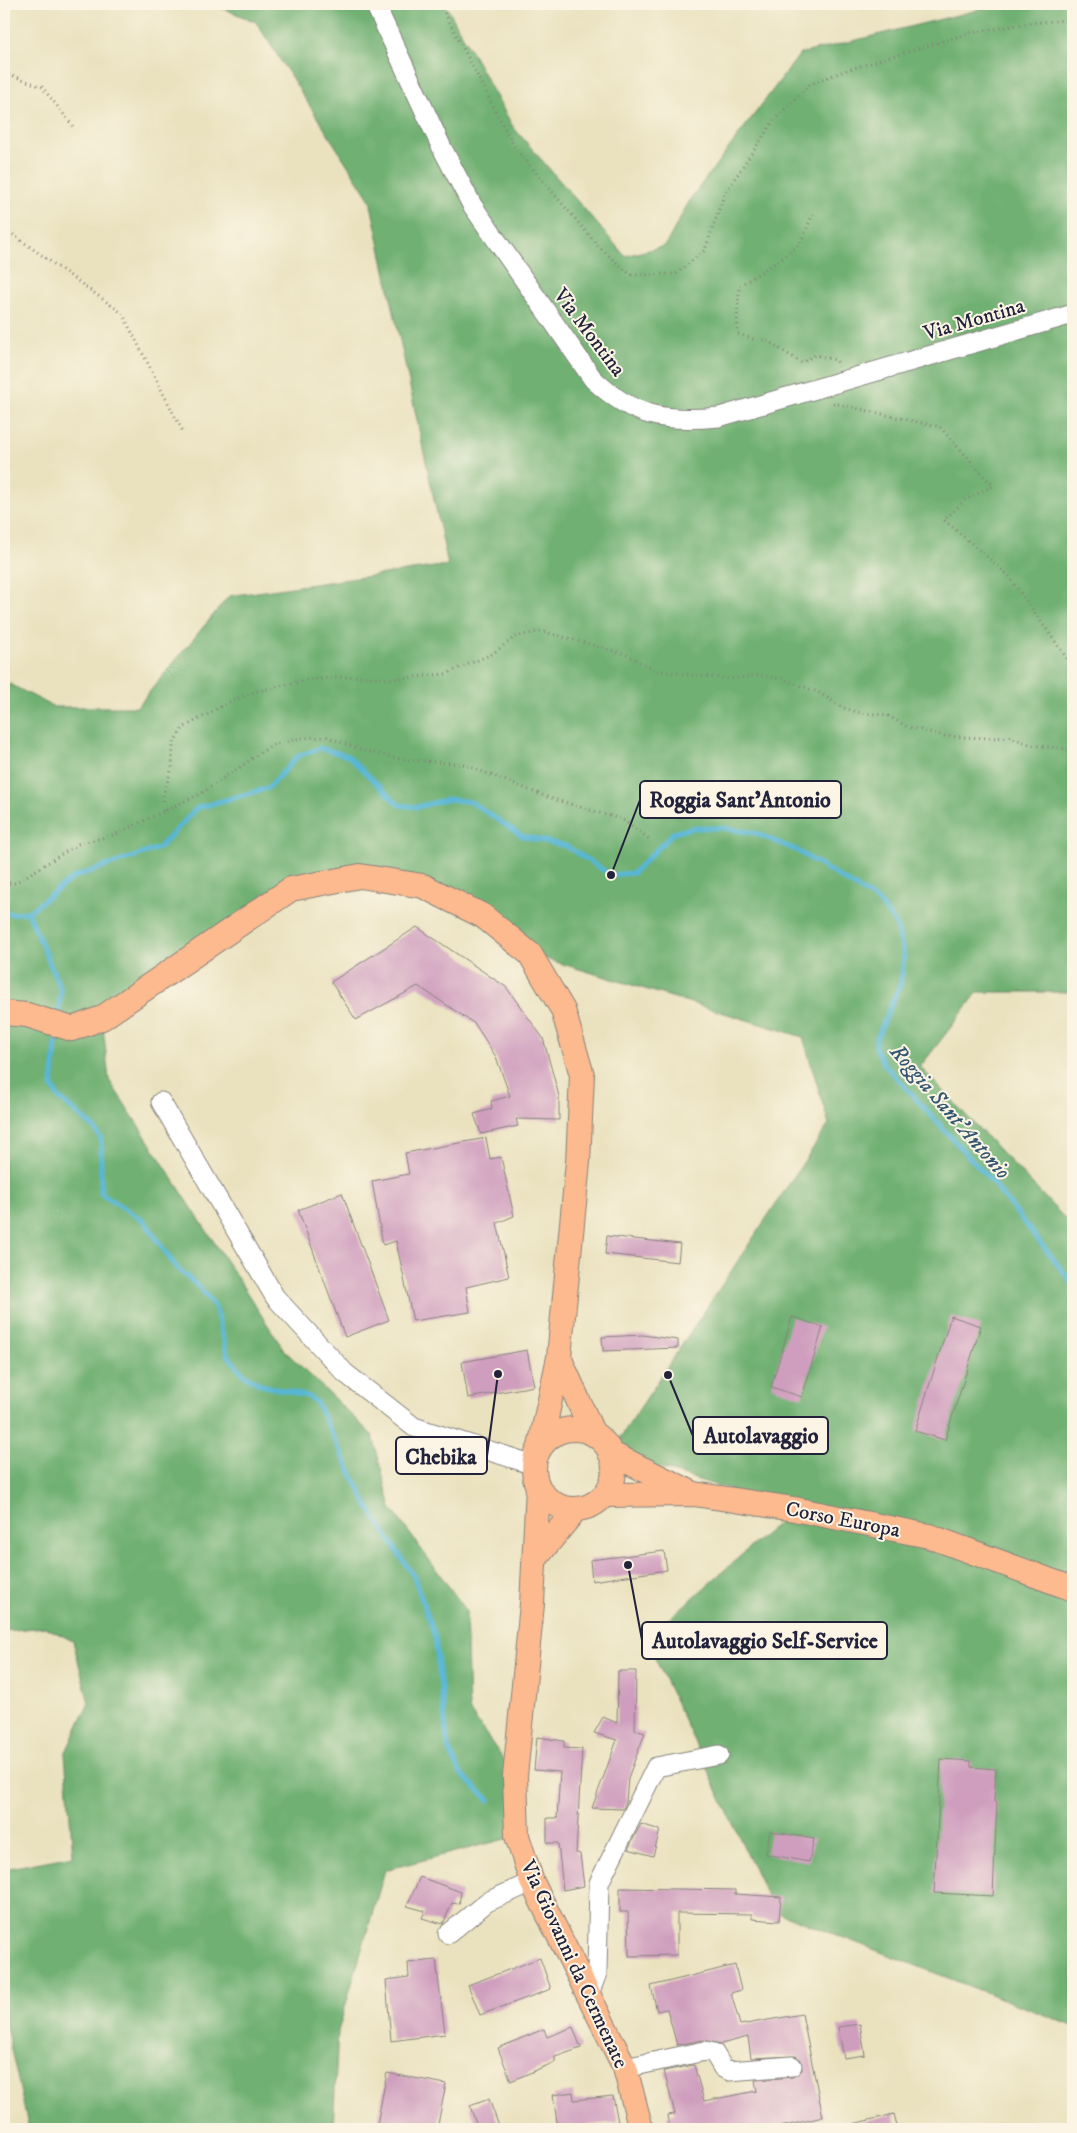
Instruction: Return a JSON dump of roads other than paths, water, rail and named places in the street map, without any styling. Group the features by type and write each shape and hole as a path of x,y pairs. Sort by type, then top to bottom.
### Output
{"main road":[{"name":"Via Giovanni da Cermenate","path":"15,1014 72,1029 102,1018 291,889 360,876 423,886 483,916 530,954 563,1010 582,1075 578,1162 559,1357 537,1466 535,1559 515,1776 517,1836 532,1882 625,2068 641,2129"},
{"path":"559,1357 593,1434"},
{"path":"570,1429 593,1434 602,1441 610,1453 613,1465 612,1479 604,1495 587,1507 576,1509 554,1504 537,1466 552,1435 570,1429"},
{"path":"610,1453 694,1494"},
{"name":"Corso Europa","path":"604,1495 694,1494 794,1509 929,1536 1073,1589"},
{"path":"535,1559 576,1509"}],"street":[{"name":"Via Montina","path":"374,4 442,148 472,205 593,380 612,397 632,409 662,418 689,420 719,417 1073,314"},
{"path":"161,1102 276,1297 345,1373 414,1427 537,1466"},
{"path":"589,1994 597,1973 599,1883 656,1767 719,1755"},
{"path":"448,1934 487,1902 532,1882"},
{"path":"625,2068 705,2051 714,2053 723,2068 730,2070 792,2066"}],"waterway":[{"name":"Roggia Sant'Antonio","path":"4,911 11,914 28,912 74,877 159,848 197,808 268,788 298,756 320,748 348,756 399,805 417,807 449,799 471,802 522,836 566,846 611,875 633,873 673,833 692,828 723,828 755,833 796,850 878,901 896,924 904,956 901,982 876,1040 876,1048 884,1064 992,1182 1073,1284"},
{"path":"28,912 61,990 58,1018"},
{"path":"57,1032 52,1086 59,1098 94,1128 101,1139 101,1193 145,1222 175,1266 201,1289 215,1307 227,1354 243,1374 261,1385 307,1396 316,1402 368,1507 414,1577 435,1637 448,1748 461,1774 489,1800"}],"place":[{"name":"Roggia Sant'Antonio","path":"611,875"},
{"name":"Chebika","path":"498,1374"},
{"name":"Autolavaggio","path":"668,1375"},
{"name":"Autolavaggio Self-Service","path":"628,1565"}]}
